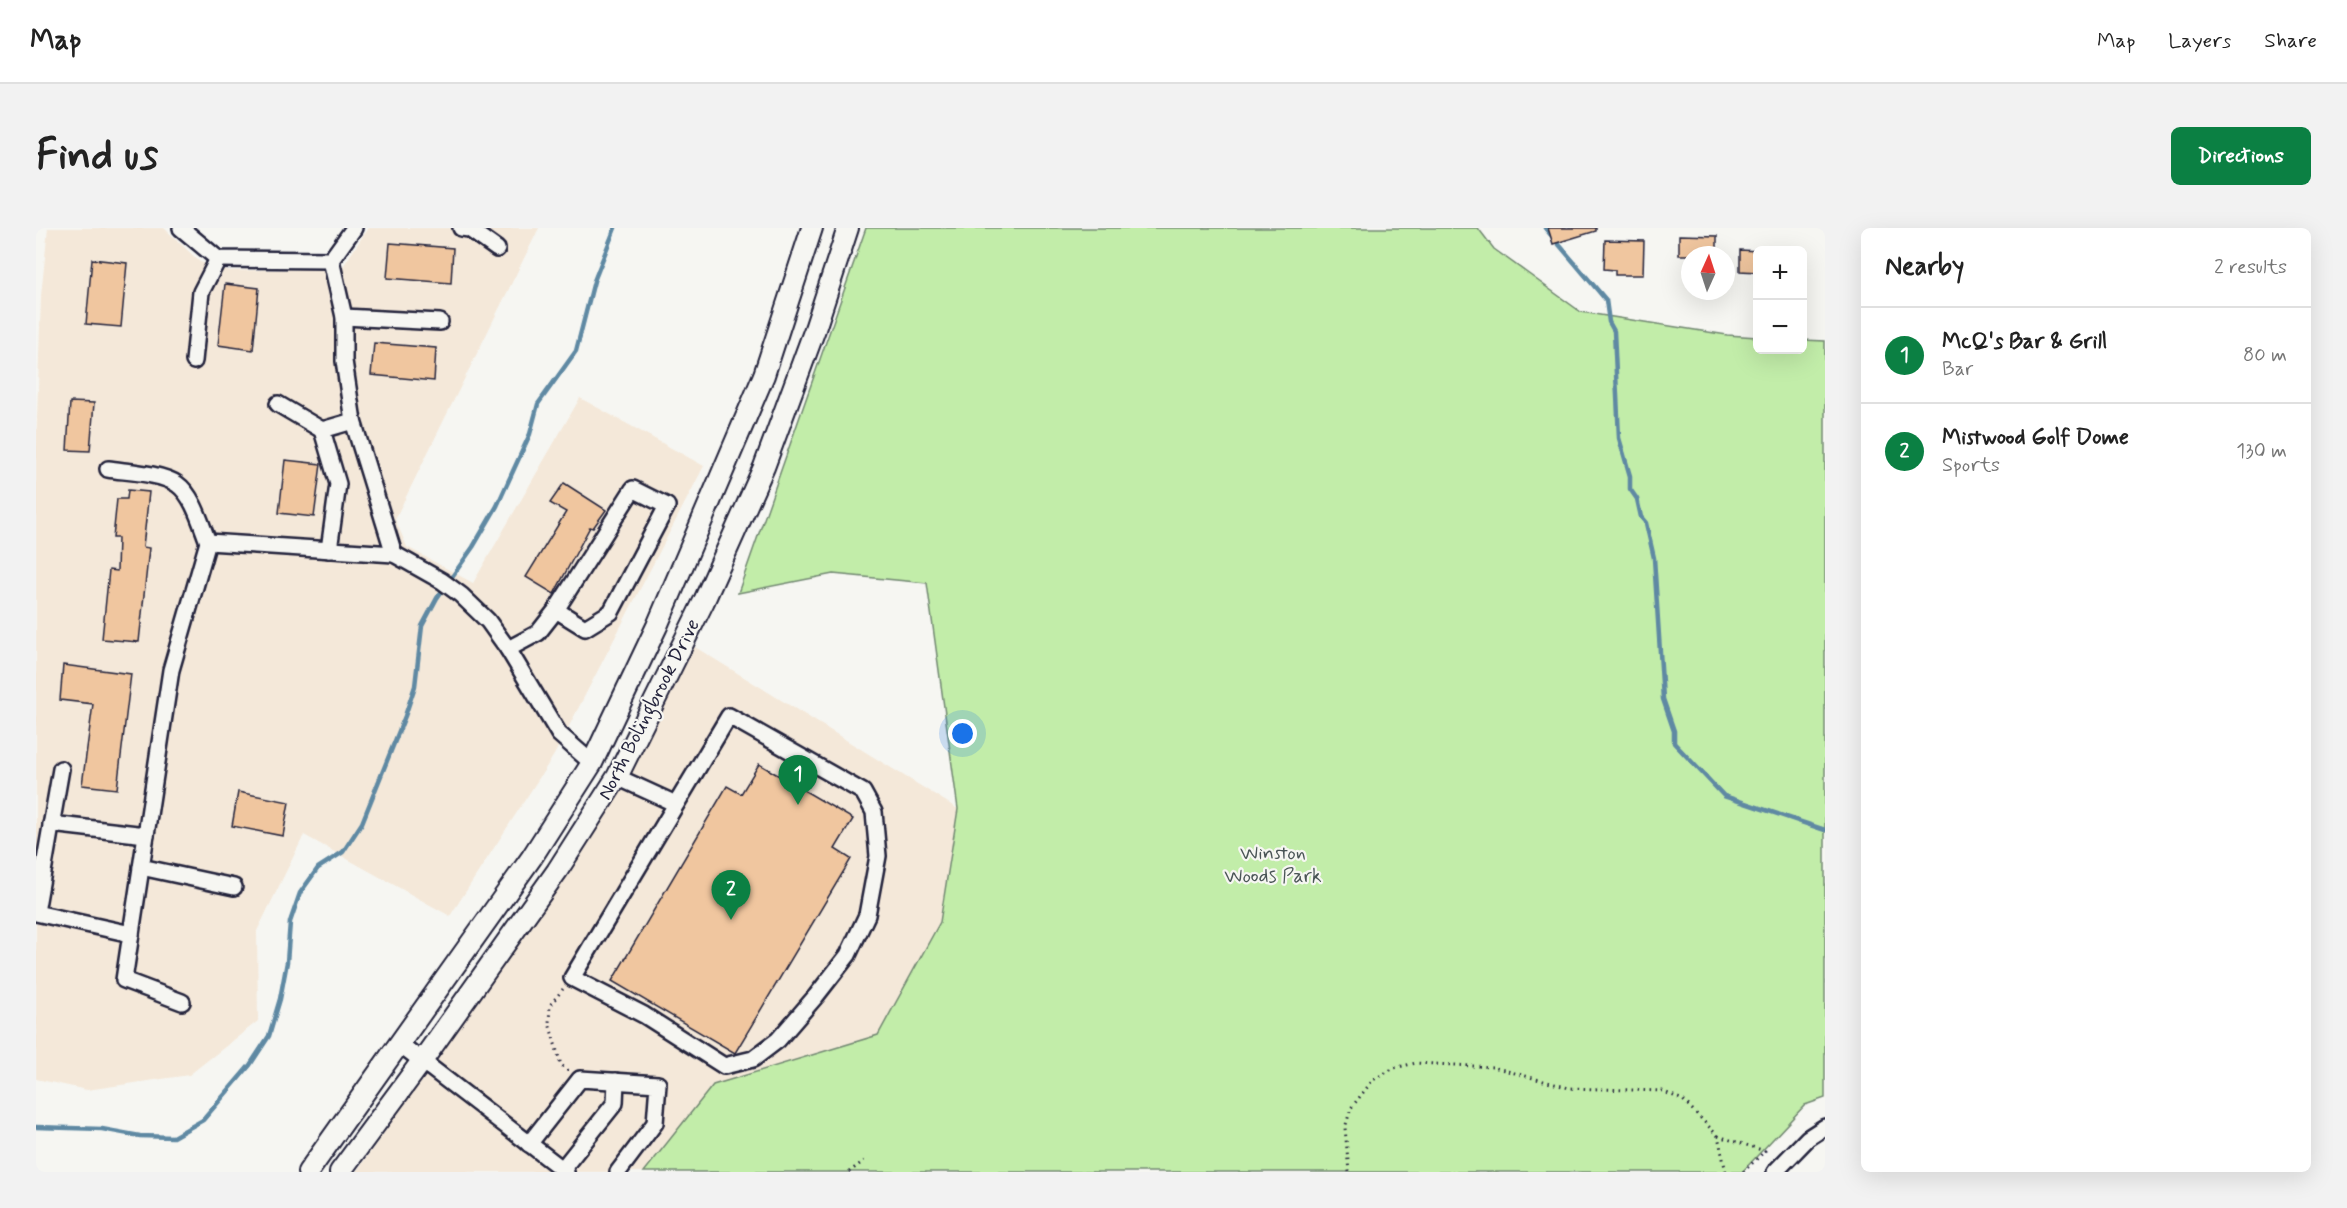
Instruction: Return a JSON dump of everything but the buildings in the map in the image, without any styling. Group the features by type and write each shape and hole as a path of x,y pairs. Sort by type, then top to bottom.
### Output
{"main road":[{"name":"North Bolingbrook Drive","path":"308,1172 532,857 592,763 680,573 764,375 812,228"},
{"name":"North Bolingbrook Drive","path":"340,1172 422,1061 556,871 617,777 704,602 764,467 815,329 848,228"}],"street":[{"path":"181,228 218,260 331,260"},
{"path":"354,228 331,260 344,317 344,362 353,421 394,554"},
{"path":"460,228 469,230 497,249"},
{"path":"194,361 201,292 218,260"},
{"path":"344,317 440,322"},
{"path":"278,404 322,430 338,484 329,550"},
{"path":"322,430 353,421"},
{"path":"108,469 166,478 178,484 190,501 208,542 171,670 124,980 182,1002"},
{"path":"508,649 538,633 556,610 633,489 667,506 611,612 585,628 556,610"},
{"path":"208,542 394,554 441,581 461,595 488,621 508,649 559,734 592,763"},
{"path":"729,716 863,792 873,812 878,836 878,856 867,915 848,955 816,996 778,1040 753,1059 724,1066 644,1015 572,978 729,716"},
{"path":"61,769 36,913 131,934"},
{"path":"617,777 676,804"},
{"path":"51,824 146,835"},
{"path":"141,867 234,887"},
{"path":"400,1044 563,1171 615,1103 616,1081"},
{"path":"529,1144 580,1079 658,1084 655,1123 618,1172"},
{"path":"1775,1172 1808,1138 1825,1127"}],"path":[{"path":"572,978 550,1005 549,1023 561,1065 580,1079"},
{"path":"1349,1172 1345,1128 1351,1108 1373,1080 1394,1068 1416,1063 1493,1067 1569,1088 1662,1092 1683,1100 1718,1136 1765,1151 1743,1172"},
{"path":"1718,1136 1726,1172"},
{"path":"849,1172 864,1161"}],"shaded area":[{"path":"48,228 164,228 200,262 230,271 342,268 368,228 539,228 395,519 407,547 473,583 580,398 704,466 554,755 450,916 304,835 257,931 258,1021 189,1075 87,1090 36,1079 36,449 41,296"},
{"path":"690,644 958,809 940,922 878,1035 713,1085 644,1172 356,1172 459,1027 633,769"}],"green space":[{"name":"Winston Woods Park","path":"866,228 1478,228 1494,249 1581,312 1727,335 1753,337 1753,354 1807,354 1807,340 1825,341 1825,1098 1805,1105 1742,1172 644,1172 713,1085 878,1035 940,922 958,809 927,583 833,574 738,593"}],"waterway":[{"path":"36,1127 102,1129 140,1136 173,1137 203,1120 250,1065 269,1036 280,999 287,962 290,922 300,893 318,868 343,852 362,823 415,686 422,626 437,598 473,547 497,506 530,434 538,404 576,351 594,281 615,228"},
{"path":"1545,228 1606,300 1609,322 1614,331 1619,438 1630,476 1630,489 1637,499 1641,517 1646,523 1654,558 1663,699 1674,731 1674,743 1724,796 1825,830"}],"place":[{"name":"McQ's Bar & Grill","path":"798,805"},
{"name":"Mistwood Golf Dome","path":"731,920"}]}
